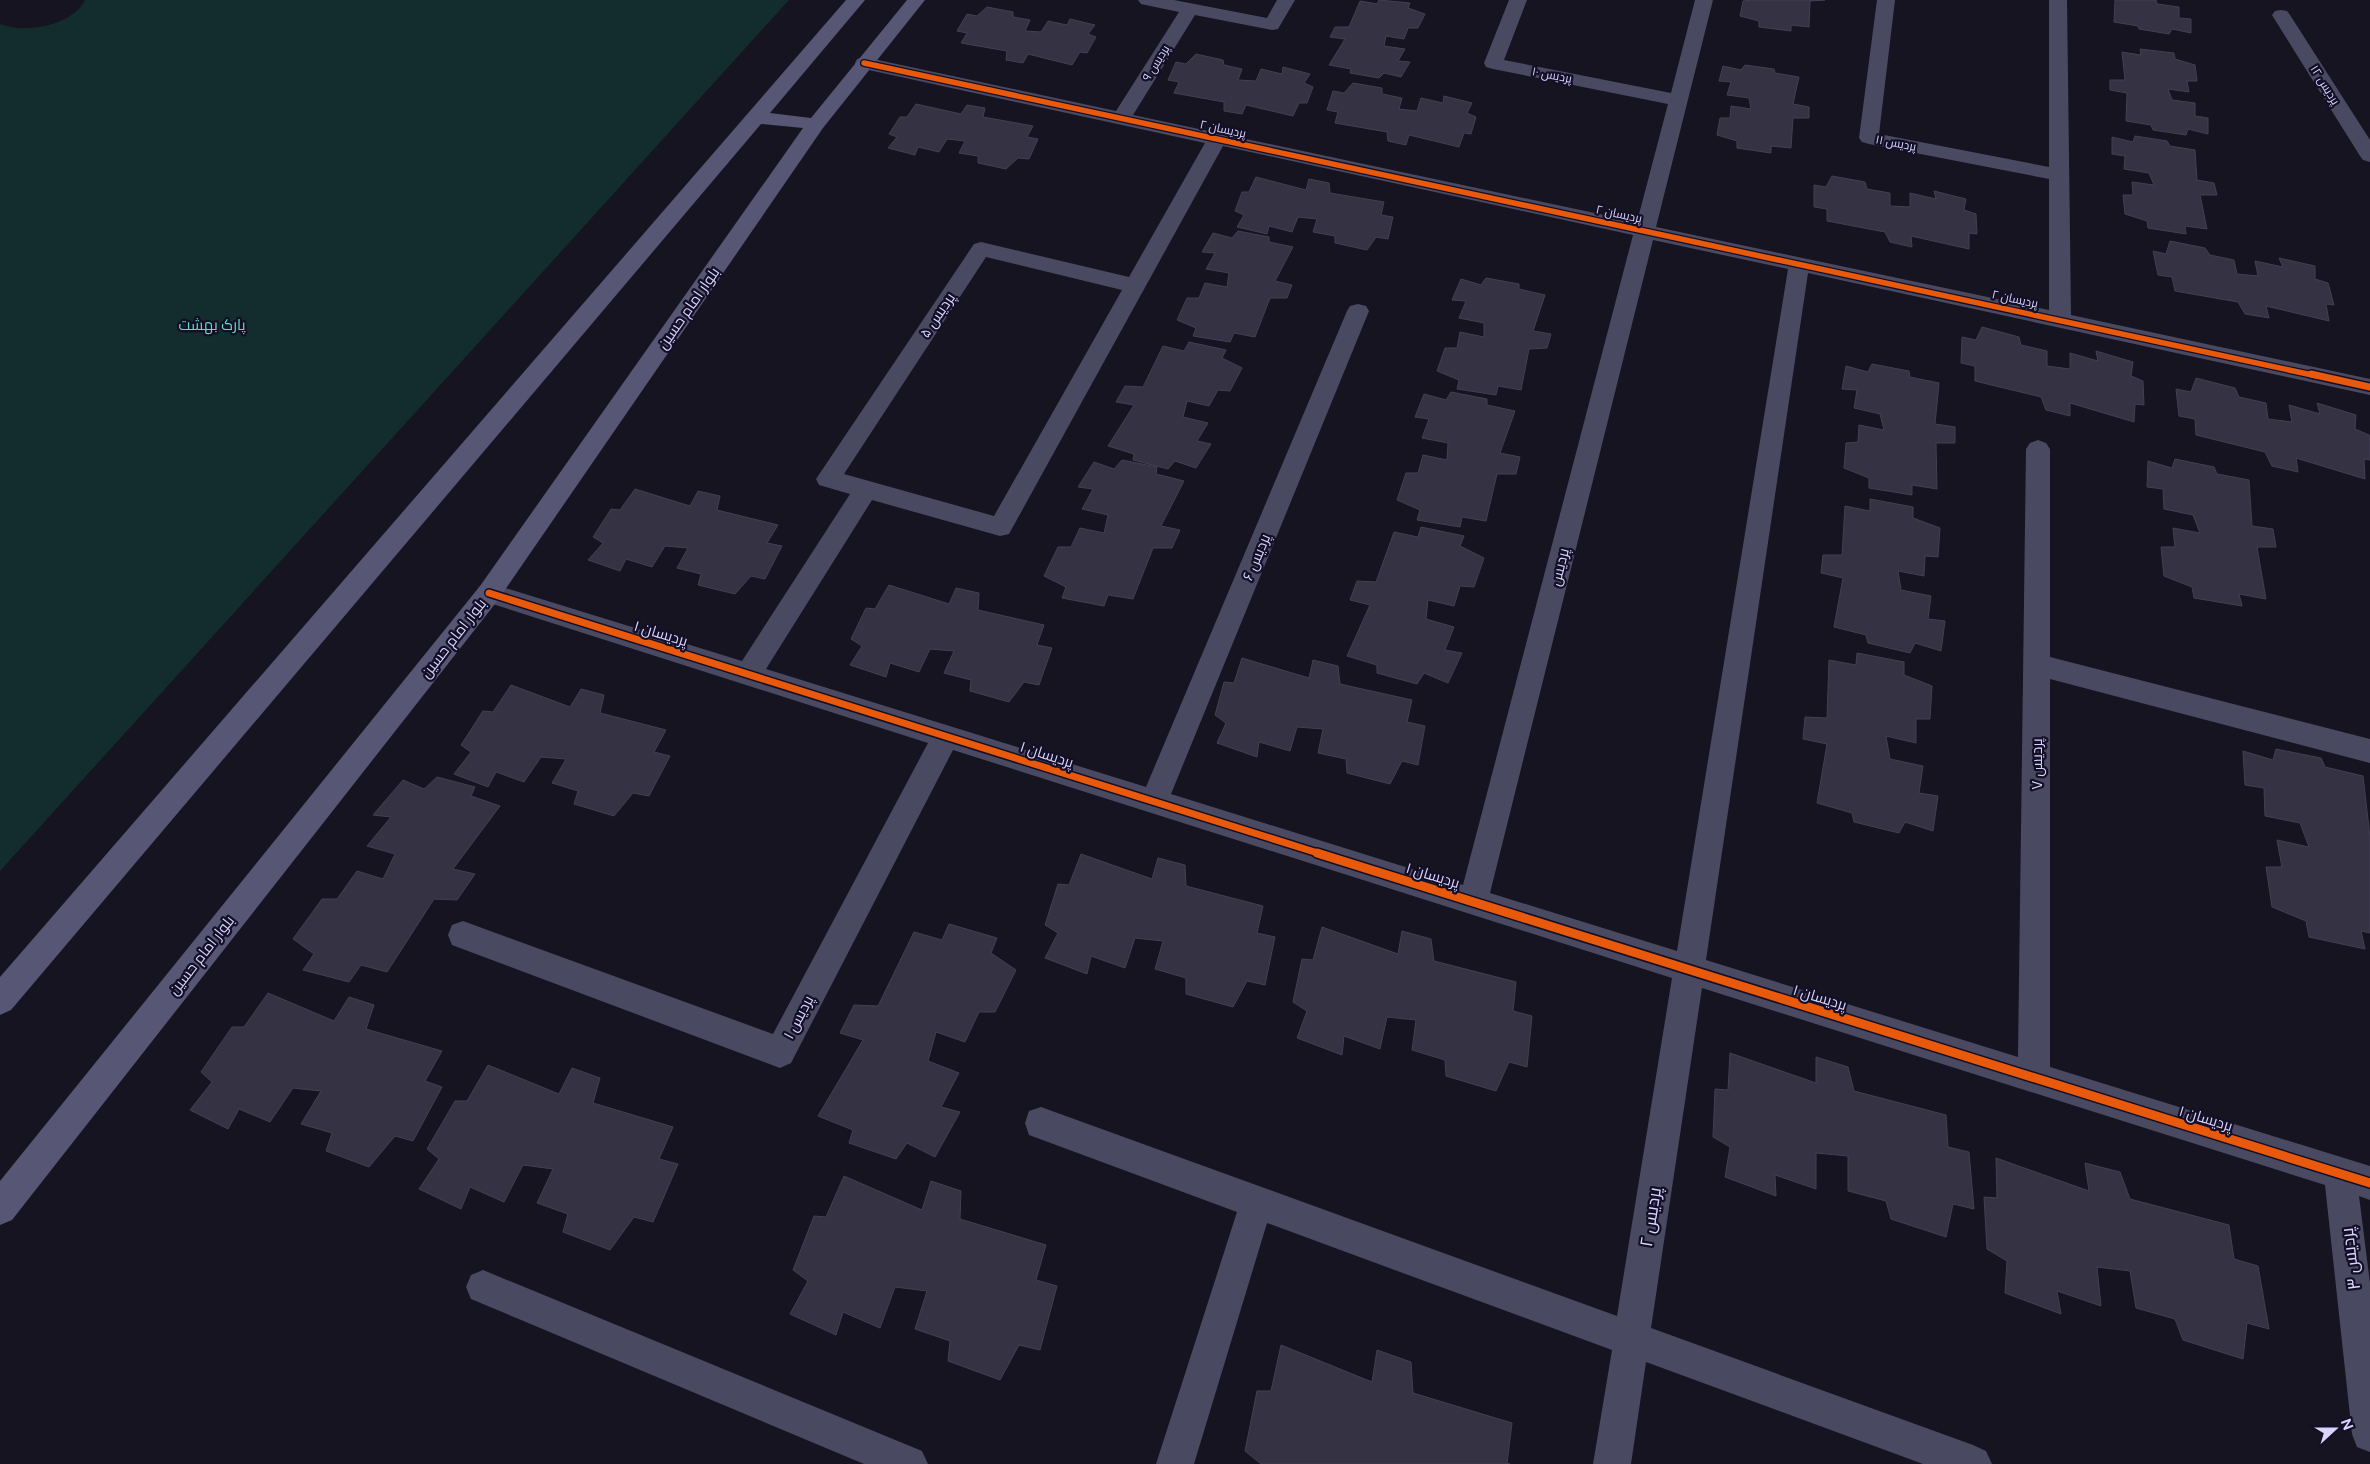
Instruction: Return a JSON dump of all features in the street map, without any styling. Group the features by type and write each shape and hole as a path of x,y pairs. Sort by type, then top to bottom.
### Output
{"main road":[{"path":"0,1000 856,0"},
{"name":"بلوار امام حسین","path":"0,1208 488,593 816,124 916,0"},
{"path":"755,117 816,124"}],"street":[{"path":"1147,0 1272,25 1286,0"},
{"name":"پردیس ۱۰","path":"1518,0 1493,63 1678,100"},
{"path":"1645,231 1704,0"},
{"name":"پردیس ۱۱","path":"1886,0 1869,138 2059,175"},
{"path":"2058,0 2060,320"},
{"name":"پردیس ۹","path":"1121,118 1190,8"},
{"name":"پردیس ۱۲","path":"2281,15 2370,156"},
{"name":"پردیسان ۲","path":"864,63 2370,387"},
{"name":"پردیس ۵","path":"1135,286 981,249 828,479 1000,527 1135,286 1217,139"},
{"name":"پردیس","path":"1473,902 1645,231"},
{"name":"پردیس ۲","path":"1612,1464 1798,264"},
{"name":"پردیس ۶","path":"1154,802 1358,311"},
{"name":"پردیس ۷","path":"2034,1078 2038,449"},
{"path":"748,675 866,489"},
{"name":"پردیسان ۱","path":"488,593 2355,1179"},
{"path":"2037,665 2370,751"},
{"name":"پردیس ۱","path":"462,935 780,1052 946,736"},
{"path":"1041,1123 1973,1464"},
{"name":"پردیس ۳","path":"2355,1179 2370,1434"},
{"path":"1175,1464 1257,1202"},
{"path":"483,1287 909,1464"}],"green space":[{"name":"پارک بهشت","path":"85,0 789,0 0,871 0,24 21,28 47,26 70,16 79,9"}],"building":[{"path":"1379,0 1410,3 1408,8 1425,14 1418,28 1408,28 1404,39 1386,36 1384,46 1405,49 1398,61 1410,62 1401,77 1384,73 1379,78 1350,73 1351,69 1329,65 1345,39 1330,37 1335,27 1349,27 1360,1 1377,4"},
{"path":"1825,0 1810,1 1809,27 1791,25 1791,31 1759,27 1759,21 1740,16 1743,1"},
{"path":"2115,0 2156,0 2157,4 2179,7 2179,18 2191,19 2191,33 2172,29 2169,34 2139,29 2138,26 2114,22"},
{"path":"987,7 1013,12 1013,17 1030,20 1025,31 1041,32 1048,21 1067,25 1070,19 1095,25 1088,34 1096,37 1087,53 1080,52 1072,65 1028,54 1023,63 1006,60 1007,51 961,43 967,33 957,31 967,14 977,16"},
{"path":"2140,49 2174,53 2175,59 2195,65 2197,81 2187,81 2189,92 2168,89 2172,100 2195,103 2195,116 2208,118 2208,134 2188,129 2186,135 2153,130 2151,125 2126,121 2127,93 2110,90 2110,80 2125,80 2122,52 2141,55"},
{"path":"1196,54 1223,60 1224,65 1242,69 1238,80 1256,81 1261,69 1282,74 1283,67 1310,74 1304,83 1313,87 1307,103 1299,103 1293,116 1246,105 1242,114 1224,111 1224,102 1174,93 1179,82 1168,80 1176,62 1186,64"},
{"path":"1745,65 1774,69 1775,73 1799,77 1793,104 1809,107 1809,118 1793,118 1791,148 1771,146 1771,153 1737,148 1737,141 1717,135 1720,118 1730,118 1731,106 1751,109 1749,98 1727,95 1731,82 1719,81 1723,66 1741,70"},
{"path":"1353,83 1382,88 1382,94 1402,98 1399,109 1417,111 1421,98 1443,103 1444,96 1472,103 1467,113 1476,117 1471,134 1464,133 1459,147 1409,135 1406,145 1388,141 1387,132 1335,123 1338,112 1327,110 1333,91 1344,93"},
{"path":"916,104 961,114 967,105 985,108 983,117 1033,126 1027,137 1038,139 1029,159 1018,158 1006,169 978,163 978,156 959,153 965,141 947,139 939,152 918,147 915,155 888,148 897,137 889,134 900,117 907,117"},
{"path":"2135,136 2167,141 2170,146 2195,150 2197,180 2214,183 2217,195 2200,195 2207,229 2185,226 2186,234 2148,228 2147,221 2125,214 2123,195 2133,195 2132,182 2154,185 2149,173 2124,169 2125,156 2112,154 2112,137 2133,142"},
{"path":"1832,176 1865,182 1867,189 1890,193 1890,206 1910,207 1910,193 1936,199 1934,191 1966,199 1964,210 1976,214 1977,234 1969,233 1969,249 1911,236 1912,247 1890,242 1885,232 1827,221 1827,209 1814,207 1814,185 1826,187"},
{"path":"1256,177 1306,190 1309,179 1329,183 1330,193 1384,202 1381,215 1393,217 1388,239 1376,237 1367,250 1335,243 1335,236 1313,232 1317,219 1298,217 1292,232 1269,226 1267,234 1237,227 1244,215 1235,211 1242,192 1249,192"},
{"path":"1238,231 1269,237 1269,242 1293,247 1275,281 1292,285 1287,298 1270,298 1255,337 1234,333 1230,342 1193,336 1196,328 1177,320 1187,298 1199,298 1205,283 1227,287 1229,273 1206,269 1215,253 1202,252 1213,233 1232,238"},
{"path":"2170,241 2205,248 2210,255 2234,260 2237,274 2258,276 2255,261 2283,267 2279,258 2315,266 2315,279 2328,283 2334,305 2326,304 2329,321 2266,306 2269,318 2245,314 2238,302 2175,291 2172,277 2158,275 2153,251 2166,254"},
{"path":"1486,278 1519,284 1519,289 1545,295 1533,331 1551,334 1547,348 1529,349 1521,390 1498,386 1496,395 1457,389 1459,380 1437,371 1445,348 1457,348 1460,332 1484,337 1484,323 1459,318 1466,301 1452,300 1461,279 1481,285"},
{"path":"1982,327 2019,337 2021,345 2047,351 2047,366 2070,369 2070,353 2098,361 2096,351 2133,362 2131,376 2143,381 2144,405 2135,404 2134,422 2070,403 2070,416 2046,410 2041,397 1975,381 1975,366 1961,363 1962,337 1976,340"},
{"path":"1189,342 1226,350 1222,358 1242,368 1230,391 1218,390 1209,406 1187,401 1183,417 1208,423 1197,441 1211,444 1196,468 1175,461 1168,469 1133,460 1134,454 1108,446 1134,405 1116,402 1125,386 1143,387 1163,346 1184,351"},
{"path":"1872,364 1909,371 1910,377 1939,383 1935,424 1955,427 1955,443 1936,443 1937,489 1912,485 1912,495 1869,488 1869,478 1844,468 1846,443 1858,442 1859,425 1884,430 1880,414 1854,408 1857,390 1842,389 1846,366 1868,372"},
{"path":"2196,378 2235,388 2239,397 2266,403 2268,419 2292,422 2289,405 2320,414 2317,403 2356,415 2355,429 2369,435 2370,460 2364,459 2365,479 2296,458 2298,472 2272,466 2265,452 2196,435 2195,419 2179,416 2176,389 2191,392"},
{"path":"1451,392 1487,399 1487,405 1515,411 1500,453 1520,457 1516,474 1497,474 1486,521 1462,517 1460,527 1417,520 1420,510 1397,500 1406,473 1418,473 1423,455 1447,460 1448,443 1422,438 1429,419 1415,417 1424,394 1446,400"},
{"path":"2175,459 2214,467 2217,474 2249,480 2252,526 2273,529 2276,547 2257,547 2266,599 2239,594 2242,606 2194,598 2192,587 2164,576 2161,547 2175,547 2173,528 2200,533 2193,515 2164,509 2163,489 2147,487 2148,461 2172,468"},
{"path":"1122,460 1157,467 1156,474 1184,481 1161,526 1180,530 1172,548 1153,548 1133,599 1108,595 1104,606 1062,598 1066,587 1044,576 1058,547 1071,547 1080,528 1104,533 1108,515 1082,509 1093,489 1078,487 1094,462 1114,469"},
{"path":"635,489 690,506 698,491 720,496 717,510 778,525 767,543 782,546 765,579 751,576 735,594 698,585 701,574 677,568 688,548 665,546 652,567 626,559 620,571 588,560 603,543 593,537 611,509 620,510"},
{"path":"1870,499 1913,507 1913,518 1940,528 1938,557 1925,556 1924,576 1898,571 1901,590 1931,596 1928,619 1945,621 1941,651 1915,643 1910,653 1868,643 1866,635 1834,627 1843,578 1821,573 1823,555 1842,555 1845,506 1870,511"},
{"path":"1421,527 1464,536 1460,546 1484,558 1474,587 1460,586 1454,606 1428,600 1426,619 1454,627 1445,650 1462,653 1448,683 1424,673 1417,684 1377,673 1377,665 1347,656 1370,605 1350,600 1357,581 1376,582 1394,532 1418,537"},
{"path":"889,585 949,604 956,588 979,593 978,610 1044,625 1037,645 1052,648 1039,685 1024,682 1009,702 970,691 971,680 944,673 954,651 930,649 919,672 890,663 886,677 850,665 862,646 851,639 866,608 875,609"},
{"path":"1857,653 1904,662 1904,675 1932,686 1930,719 1916,719 1916,743 1886,736 1890,759 1923,766 1919,793 1938,796 1933,831 1905,822 1899,833 1854,822 1852,813 1817,803 1827,744 1803,739 1805,717 1827,718 1829,660 1856,665"},
{"path":"1242,658 1309,678 1313,660 1338,666 1340,684 1412,700 1407,722 1425,726 1418,765 1402,761 1390,784 1347,773 1346,759 1318,753 1323,729 1297,727 1290,751 1259,742 1257,757 1217,743 1226,723 1215,715 1224,682 1234,683"},
{"path":"511,685 570,707 581,689 604,695 600,713 666,730 654,752 670,756 649,796 633,793 614,816 574,804 578,791 552,783 566,759 541,757 524,782 496,772 488,787 454,774 471,752 461,745 483,711 493,712"},
{"path":"2276,749 2321,758 2325,767 2363,776 2370,837 2370,933 2361,931 2365,949 2309,937 2306,921 2272,907 2266,867 2282,867 2277,840 2309,847 2300,823 2265,816 2264,788 2245,785 2243,751 2273,760"},
{"path":"437,777 475,787 471,796 500,806 453,869 475,874 457,900 434,899 387,972 361,965 349,982 303,970 314,954 293,939 322,899 337,899 357,871 383,879 395,854 367,846 391,817 373,815 403,780 424,789"},
{"path":"1081,854 1152,879 1158,858 1185,865 1186,886 1263,906 1257,933 1275,937 1265,985 1247,981 1233,1007 1186,994 1186,978 1155,969 1163,941 1135,938 1125,968 1091,956 1087,974 1045,958 1058,933 1045,925 1058,884 1069,885"},
{"path":"949,924 997,938 991,953 1016,970 995,1012 979,1012 965,1042 936,1032 928,1061 959,1073 941,1107 960,1112 935,1157 907,1143 896,1159 849,1143 853,1130 818,1116 863,1040 840,1033 854,1005 878,1006 914,932 942,940"},
{"path":"1322,927 1398,954 1402,931 1431,939 1434,961 1516,982 1513,1011 1532,1016 1527,1067 1509,1062 1496,1091 1446,1076 1445,1060 1412,1050 1416,1020 1387,1017 1380,1049 1344,1036 1342,1055 1297,1038 1307,1011 1293,1002 1302,959 1313,960"},
{"path":"268,993 334,1021 349,997 374,1005 366,1029 442,1051 425,1081 442,1087 413,1141 395,1136 369,1167 326,1151 332,1133 301,1124 321,1091 293,1088 270,1122 239,1109 228,1129 190,1110 212,1082 201,1072 232,1027 244,1027"},
{"path":"1730,1053 1816,1083 1816,1057 1848,1067 1854,1091 1946,1115 1948,1147 1969,1152 1974,1209 1953,1204 1946,1237 1891,1219 1886,1201 1848,1191 1848,1156 1816,1153 1816,1189 1775,1175 1776,1196 1725,1177 1730,1147 1713,1137 1715,1089 1728,1090"},
{"path":"488,1065 559,1094 572,1068 600,1078 593,1103 673,1127 659,1159 678,1164 653,1222 634,1217 610,1250 563,1232 568,1214 537,1203 553,1169 523,1165 504,1202 470,1187 461,1209 419,1189 439,1159 427,1149 455,1101 467,1101"},
{"path":"1996,1158 2089,1191 2085,1163 2120,1172 2130,1199 2229,1225 2234,1259 2258,1266 2269,1329 2247,1323 2243,1359 2183,1340 2175,1319 2136,1308 2130,1271 2097,1267 2101,1306 2057,1291 2061,1314 2005,1293 2007,1261 1987,1249 1984,1197 1997,1198"},
{"path":"844,1176 922,1210 931,1181 961,1191 960,1219 1046,1245 1036,1280 1057,1286 1040,1350 1019,1345 1000,1380 948,1361 950,1341 915,1329 927,1291 895,1287 880,1328 843,1312 836,1335 790,1314 808,1281 793,1270 814,1216 826,1217"},
{"path":"1281,1345 1372,1382 1377,1350 1411,1362 1413,1393 1512,1423 1507,1463 1510,1464 1261,1464 1245,1451 1257,1391 1271,1391"}],"cycle path":[{"path":"864,63 2370,387"},
{"path":"489,593 2370,1183"}]}
